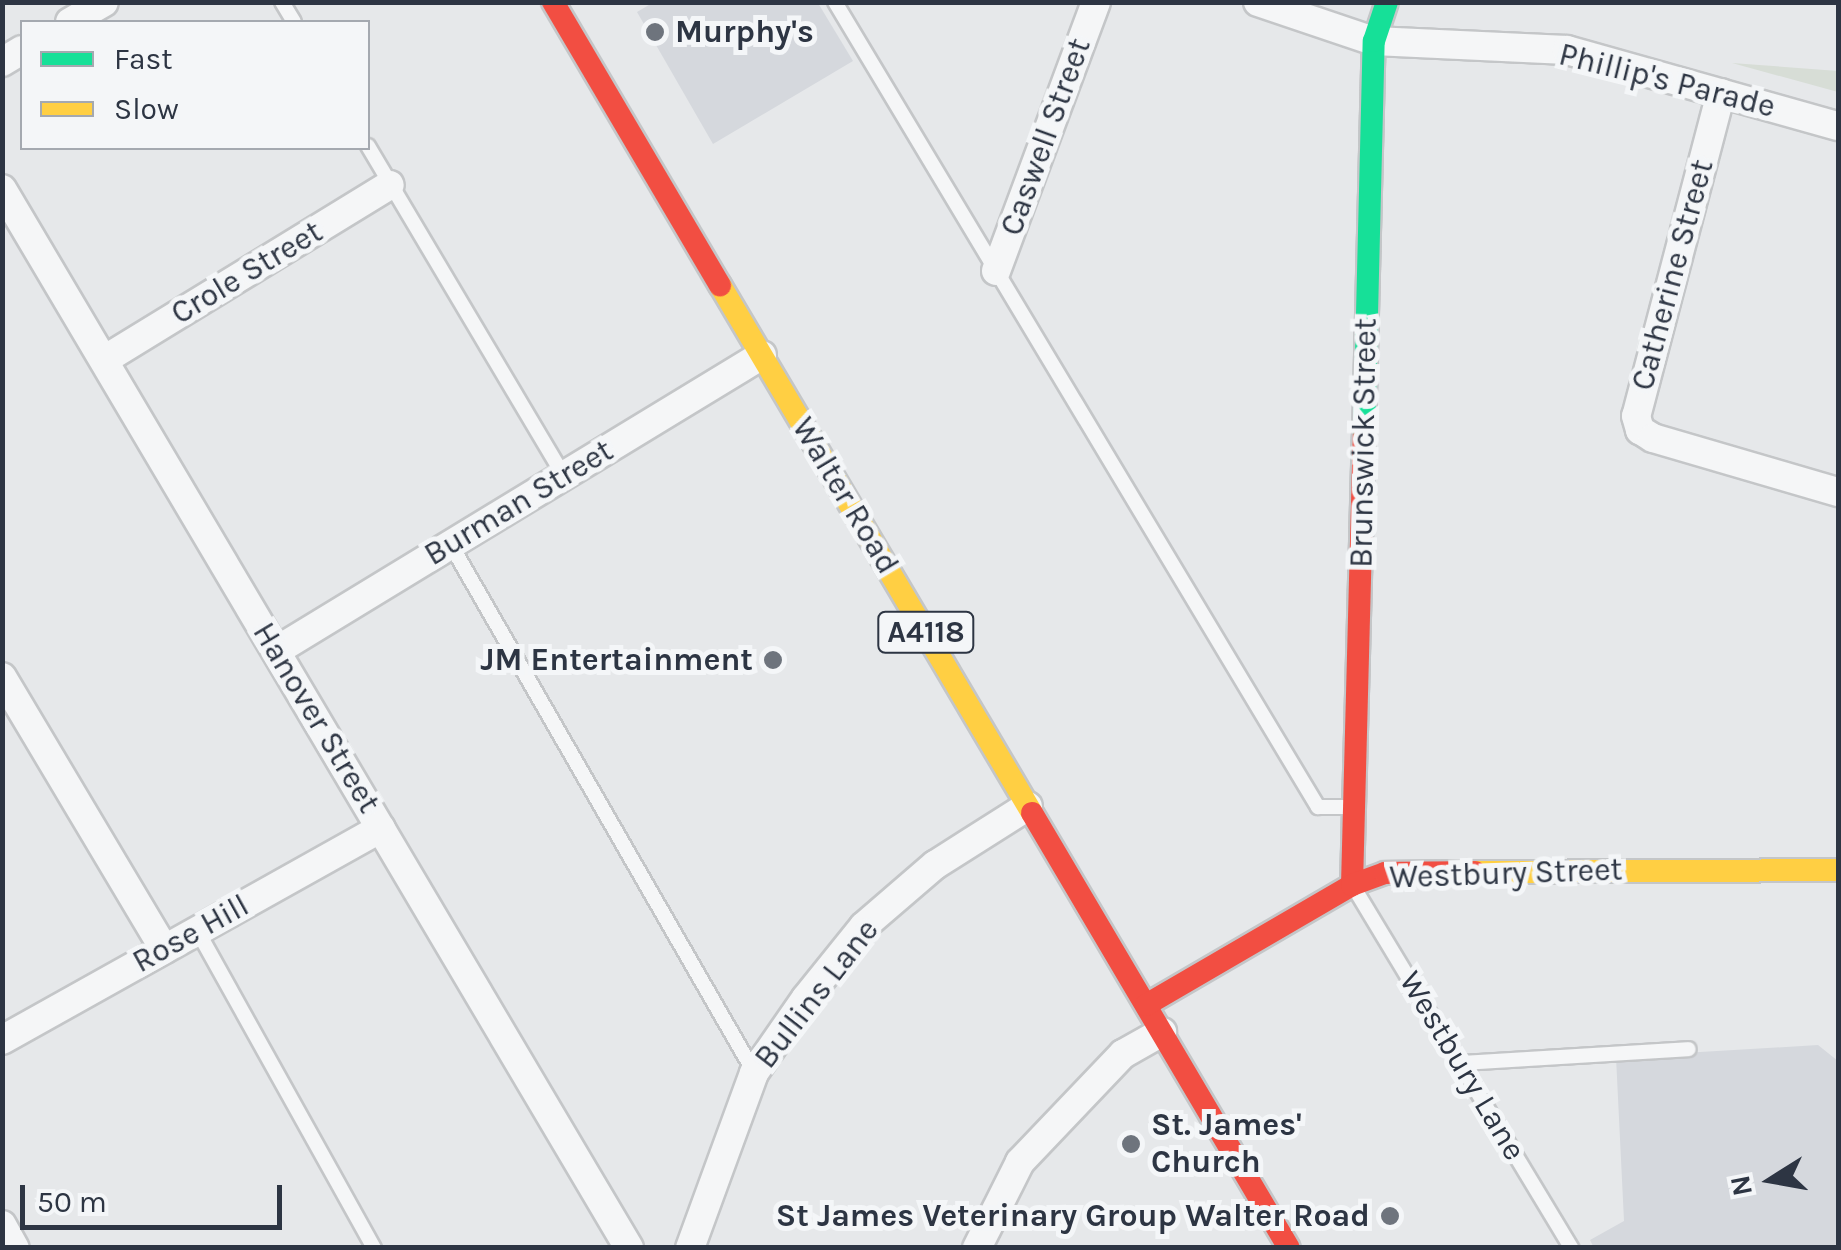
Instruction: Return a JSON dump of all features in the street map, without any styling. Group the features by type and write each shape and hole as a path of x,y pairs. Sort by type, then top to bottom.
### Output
{"street":[{"path":"73,20 104,2"},
{"path":"558,10 587,2"},
{"name":"Caswell Street","path":"996,271 1096,2"},
{"name":"Phillip's Parade","path":"1258,2 1374,41 1566,50 1838,126"},
{"name":"Brunswick Street","path":"1352,885 1374,41 1386,2"},
{"name":"Walter Road","path":"558,10 1289,1248"},
{"name":"Catherine Street","path":"1721,93 1636,416 1640,430 1652,438 1838,492"},
{"name":"Crole Street","path":"104,360 390,185"},
{"name":"Hanover Street","path":"2,189 629,1248"},
{"name":"Burman Street","path":"276,651 762,355"},
{"path":"2,677 164,948"},
{"name":"Bullins Lane","path":"690,1248 754,1073 806,998 864,926 935,865 1028,806"},
{"name":"Rose Hill","path":"2,1040 381,828"},
{"name":"Westbury Street","path":"1146,1005 1352,885 1385,874 1838,870"},
{"path":"977,1248 1020,1162 1123,1054 1162,1032"},
{"path":"2,1225 15,1248"}],"lane":[{"path":"835,2 1318,806 1354,808"},
{"path":"370,150 564,476"},
{"path":"451,544 754,1073"},
{"name":"Westbury Lane","path":"1352,885 1571,1248"},
{"path":"197,930 374,1248"},
{"path":"1461,1063 1689,1050"}],"shaded area":[{"path":"654,2 818,3 853,61 713,144 637,12"},
{"path":"1732,63 1838,71 1838,92"},
{"path":"1818,1045 1838,1061 1838,1247 1594,1248 1590,1240 1624,1221 1616,1057"}],"traffic: fast":[{"path":"1364,437 1374,41 1387,2"}],"traffic: slow":[{"path":"720,285 1032,813"},
{"path":"1475,872 1838,870"}],"traffic: jam":[{"path":"553,2 720,285"},
{"path":"1352,885 1364,437"},
{"path":"1032,813 1289,1248"},
{"path":"1146,1005 1352,885 1385,873 1475,872"}],"place":[{"name":"Murphy's","path":"655,32"},
{"name":"JM Entertainment","path":"773,660"},
{"name":"St. James' Church","path":"1131,1144"},
{"name":"St James Veterinary Group Walter Road","path":"1390,1216"}]}
